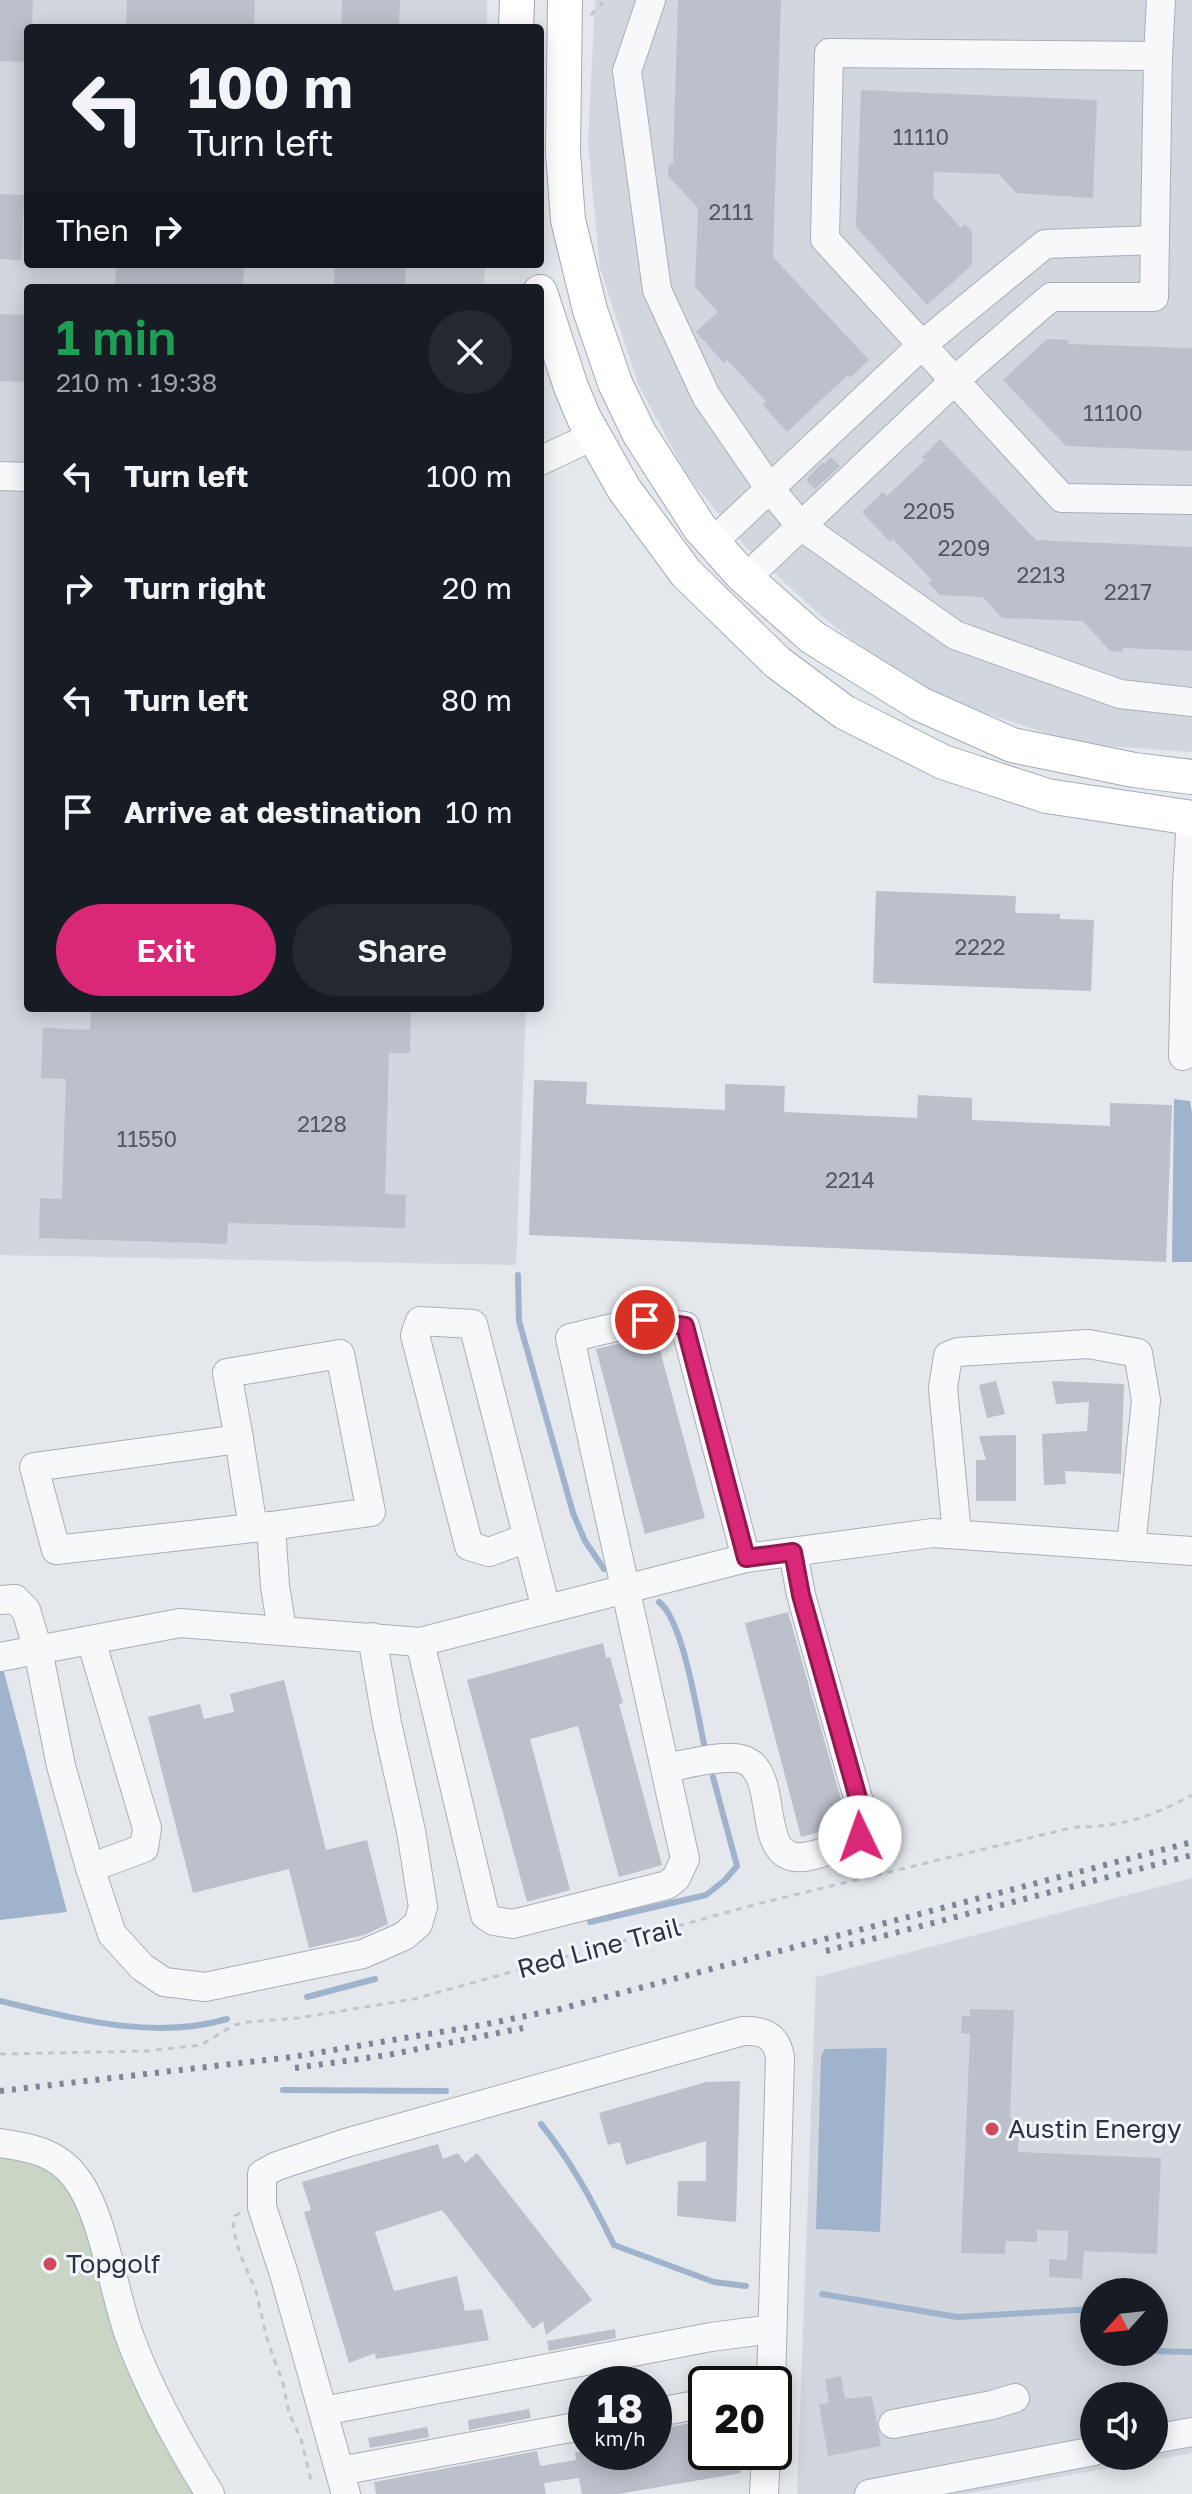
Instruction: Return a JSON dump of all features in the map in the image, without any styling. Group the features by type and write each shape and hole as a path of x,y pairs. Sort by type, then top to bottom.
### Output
{"main road":[{"path":"516,24 517,0"},
{"path":"544,303 571,387 593,436 624,489 686,573 777,662 844,712 943,762 1047,796 1192,818 1192,777 1134,770 1012,745 920,704 812,637 746,578 700,528 639,433 615,383 590,310 567,207 563,153 576,10"},
{"path":"686,573 713,542"},
{"path":"720,608 746,578"}],"street":[{"path":"651,0 627,71 657,290 706,396 770,489 801,526 955,635 1120,694 1192,702"},
{"path":"746,578 954,381 1051,297 1154,297 1161,0"},
{"path":"1158,56 829,53 825,239 1062,498 1192,500"},
{"path":"713,542 922,345 1045,244 1155,240"},
{"path":"544,459 593,436"},
{"path":"0,476 24,477"},
{"path":"1183,1056 1187,885 1192,818"},
{"path":"420,1642 485,1915 494,1921 513,1924 667,1885 676,1878 685,1859 570,1338 645,1320 685,1326 746,1558"},
{"path":"527,1538 489,1552 469,1546 415,1335 420,1321 473,1324 546,1609"},
{"path":"957,1534 943,1388 948,1356 958,1352 1088,1344 1138,1353 1146,1400 1131,1547"},
{"path":"239,1439 34,1467 56,1550 262,1527 371,1512 340,1354 227,1373 239,1439 262,1527 275,1586 282,1630"},
{"path":"0,1657 180,1623 420,1642 746,1558 933,1533 1192,1551"},
{"path":"665,1768 735,1756 752,1763 760,1778 777,1846 786,1855 803,1858 846,1846 860,1837 863,1816 801,1595 793,1552"},
{"path":"0,1600 15,1599 26,1610 38,1650 61,1766 112,1934 142,1967 164,1982 205,1987 363,1954 404,1936 418,1924 423,1907 411,1831 372,1637"},
{"path":"90,1868 144,1848 147,1828 91,1640"},
{"path":"568,2429 343,2482 262,2207 262,2174 346,2143 743,2031 768,2033 779,2048 780,2057 771,2366"},
{"path":"0,2143 32,2147 52,2156 75,2176 89,2199 129,2334 146,2375 210,2494"},
{"path":"323,2411 711,2337 772,2329"},
{"path":"893,2424 1015,2398"},
{"path":"1168,2436 1192,2432"},
{"path":"869,2494 1080,2454"},
{"path":"764,2494 765,2470"}],"path":[{"path":"576,10 605,0"},
{"name":"Red Line Trail","path":"0,2054 147,2051 201,2045 234,2025 414,1999 772,1900 1075,1827 1106,1827 1140,1820 1192,1795"},
{"path":"247,2210 235,2216 233,2229 256,2291 267,2339 283,2383 289,2413 301,2439 312,2484"}],"shaded area":[{"path":"0,0 487,0 487,24 24,24 24,268 485,268 484,284 24,284 24,1012 526,1012 516,1265 0,1255"},
{"path":"595,0 1192,0 1192,752 1079,744 982,712 895,673 820,615 746,547 687,475 639,386 600,268 588,143"},
{"path":"1192,1878 1192,2453 1168,2457 1168,2382 1080,2382 1080,2470 1097,2470 964,2494 797,2494 816,1977"}],"green space":[{"name":"Topgolf","path":"0,2143 69,2175 198,2494 0,2494"}],"water":[{"path":"1174,1099 1190,1101 1192,1112 1192,1262 1172,1262"},
{"path":"0,1672 4,1672 67,1912 0,1920"},
{"path":"887,2048 880,2232 816,2229 821,2056 825,2049"}],"building":[{"path":"0,0 33,0 32,24 24,24 24,62 0,61"},
{"path":"127,0 255,0 254,24 126,24"},
{"path":"342,0 400,0 399,24 341,24"},
{"path":"678,0 781,0 773,257 869,360 850,378 848,375 787,432 763,405 766,401 727,360 724,363 696,332 718,312 695,287 698,208 668,176 669,163 673,164"},
{"path":"861,90 1097,100 1093,198 1016,193 999,174 934,172 933,197 961,228 965,224 972,232 972,265 927,305 856,227"},
{"path":"0,194 24,195 21,260 0,259"},
{"path":"116,268 244,268 243,284 115,284"},
{"path":"335,268 406,268 405,284 334,284"},
{"path":"0,314 24,315 24,382 0,381"},
{"path":"1047,339 1069,340 1068,344 1192,348 1192,451 1066,446 1003,380"},
{"path":"940,439 1036,540 1192,547 1192,651 1123,648 1123,652 1110,651 1083,621 1002,618 983,597 940,595 928,583 932,580 862,512 883,492 887,496 925,460 922,457"},
{"path":"831,457 840,466 815,489 806,480"},
{"path":"876,891 1016,896 1015,913 1060,914 1060,919 1094,920 1091,991 873,983"},
{"path":"91,1012 411,1012 410,1053 389,1053 385,1194 406,1195 405,1228 228,1223 227,1244 39,1238 40,1198 62,1199 66,1079 41,1078 43,1028 90,1030"},
{"path":"534,1080 587,1082 586,1104 725,1110 725,1084 785,1086 784,1112 917,1118 918,1095 972,1098 972,1120 1110,1126 1110,1103 1172,1105 1166,1262 529,1235"},
{"path":"646,1337 657,1339 705,1518 645,1534 596,1349"},
{"path":"996,1381 1005,1414 987,1418 979,1385"},
{"path":"1052,1381 1124,1384 1121,1474 1065,1471 1066,1484 1044,1485 1042,1434 1087,1431 1089,1402 1056,1404"},
{"path":"1016,1435 1016,1501 976,1501 976,1460 986,1460 979,1436"},
{"path":"788,1612 846,1817 844,1825 801,1837 745,1623"},
{"path":"603,1643 623,1703 619,1704 662,1865 619,1877 578,1726 530,1739 570,1890 527,1902 467,1680"},
{"path":"284,1680 326,1850 367,1840 388,1924 364,1935 309,1948 289,1869 193,1893 148,1717 200,1704 204,1719 234,1712 230,1694"},
{"name":"Austin Energy","path":"970,2009 1014,2010 1010,2118 1019,2118 1018,2152 1161,2158 1157,2254 1084,2251 1080,2279 1049,2277 1049,2259 1067,2260 1068,2231 1037,2230 1037,2242 1006,2241 1005,2254 961,2253 970,2034 961,2033 962,2016 970,2016"},
{"path":"740,2081 736,2222 677,2216 678,2181 706,2181 706,2141 626,2165 620,2142 608,2145 599,2113 706,2082"},
{"path":"438,2144 443,2159 458,2153 465,2163 477,2153 592,2300 546,2335 543,2321 533,2329 442,2210 375,2232 394,2291 457,2276 465,2311 482,2309 489,2340 376,2359 375,2353 349,2363 304,2212 311,2210 302,2182"},
{"path":"615,2329 616,2338 549,2351 547,2341"},
{"path":"841,2376 845,2399 872,2396 881,2446 828,2456 819,2404 829,2403 825,2379"},
{"path":"529,2409 531,2418 469,2430 468,2420"},
{"path":"688,2423 688,2470 740,2470 741,2473 618,2494 582,2494 579,2478 544,2483 546,2494 376,2494 374,2482 537,2451 540,2466 568,2461 568,2470 672,2470 672,2427"},
{"path":"427,2427 429,2437 370,2448 368,2438"}],"waterway":[{"path":"518,1275 519,1321 573,1513 585,1541 604,1569"},
{"path":"659,1602 668,1612 682,1646 704,1744"},
{"path":"590,1922 706,1895 737,1866 713,1777"},
{"path":"307,1997 375,1979"},
{"path":"0,2001 113,2025 171,2028 227,2019"},
{"path":"283,2090 446,2091"},
{"path":"541,2124 581,2182 614,2245 714,2282 746,2286"},
{"path":"822,2294 957,2317 1080,2310"},
{"path":"1168,2351 1192,2352"}],"railway":[{"path":"0,2091 292,2057 560,2009 1192,1842"},
{"path":"826,1951 1192,1855"},
{"path":"295,2068 388,2055 523,2028"}],"place":[{"name":"Austin Energy","path":"992,2129"},
{"name":"Topgolf","path":"50,2264"}],"route":[{"path":"645,1320 685,1326 746,1558 793,1552 801,1595 863,1816 860,1837"}]}
